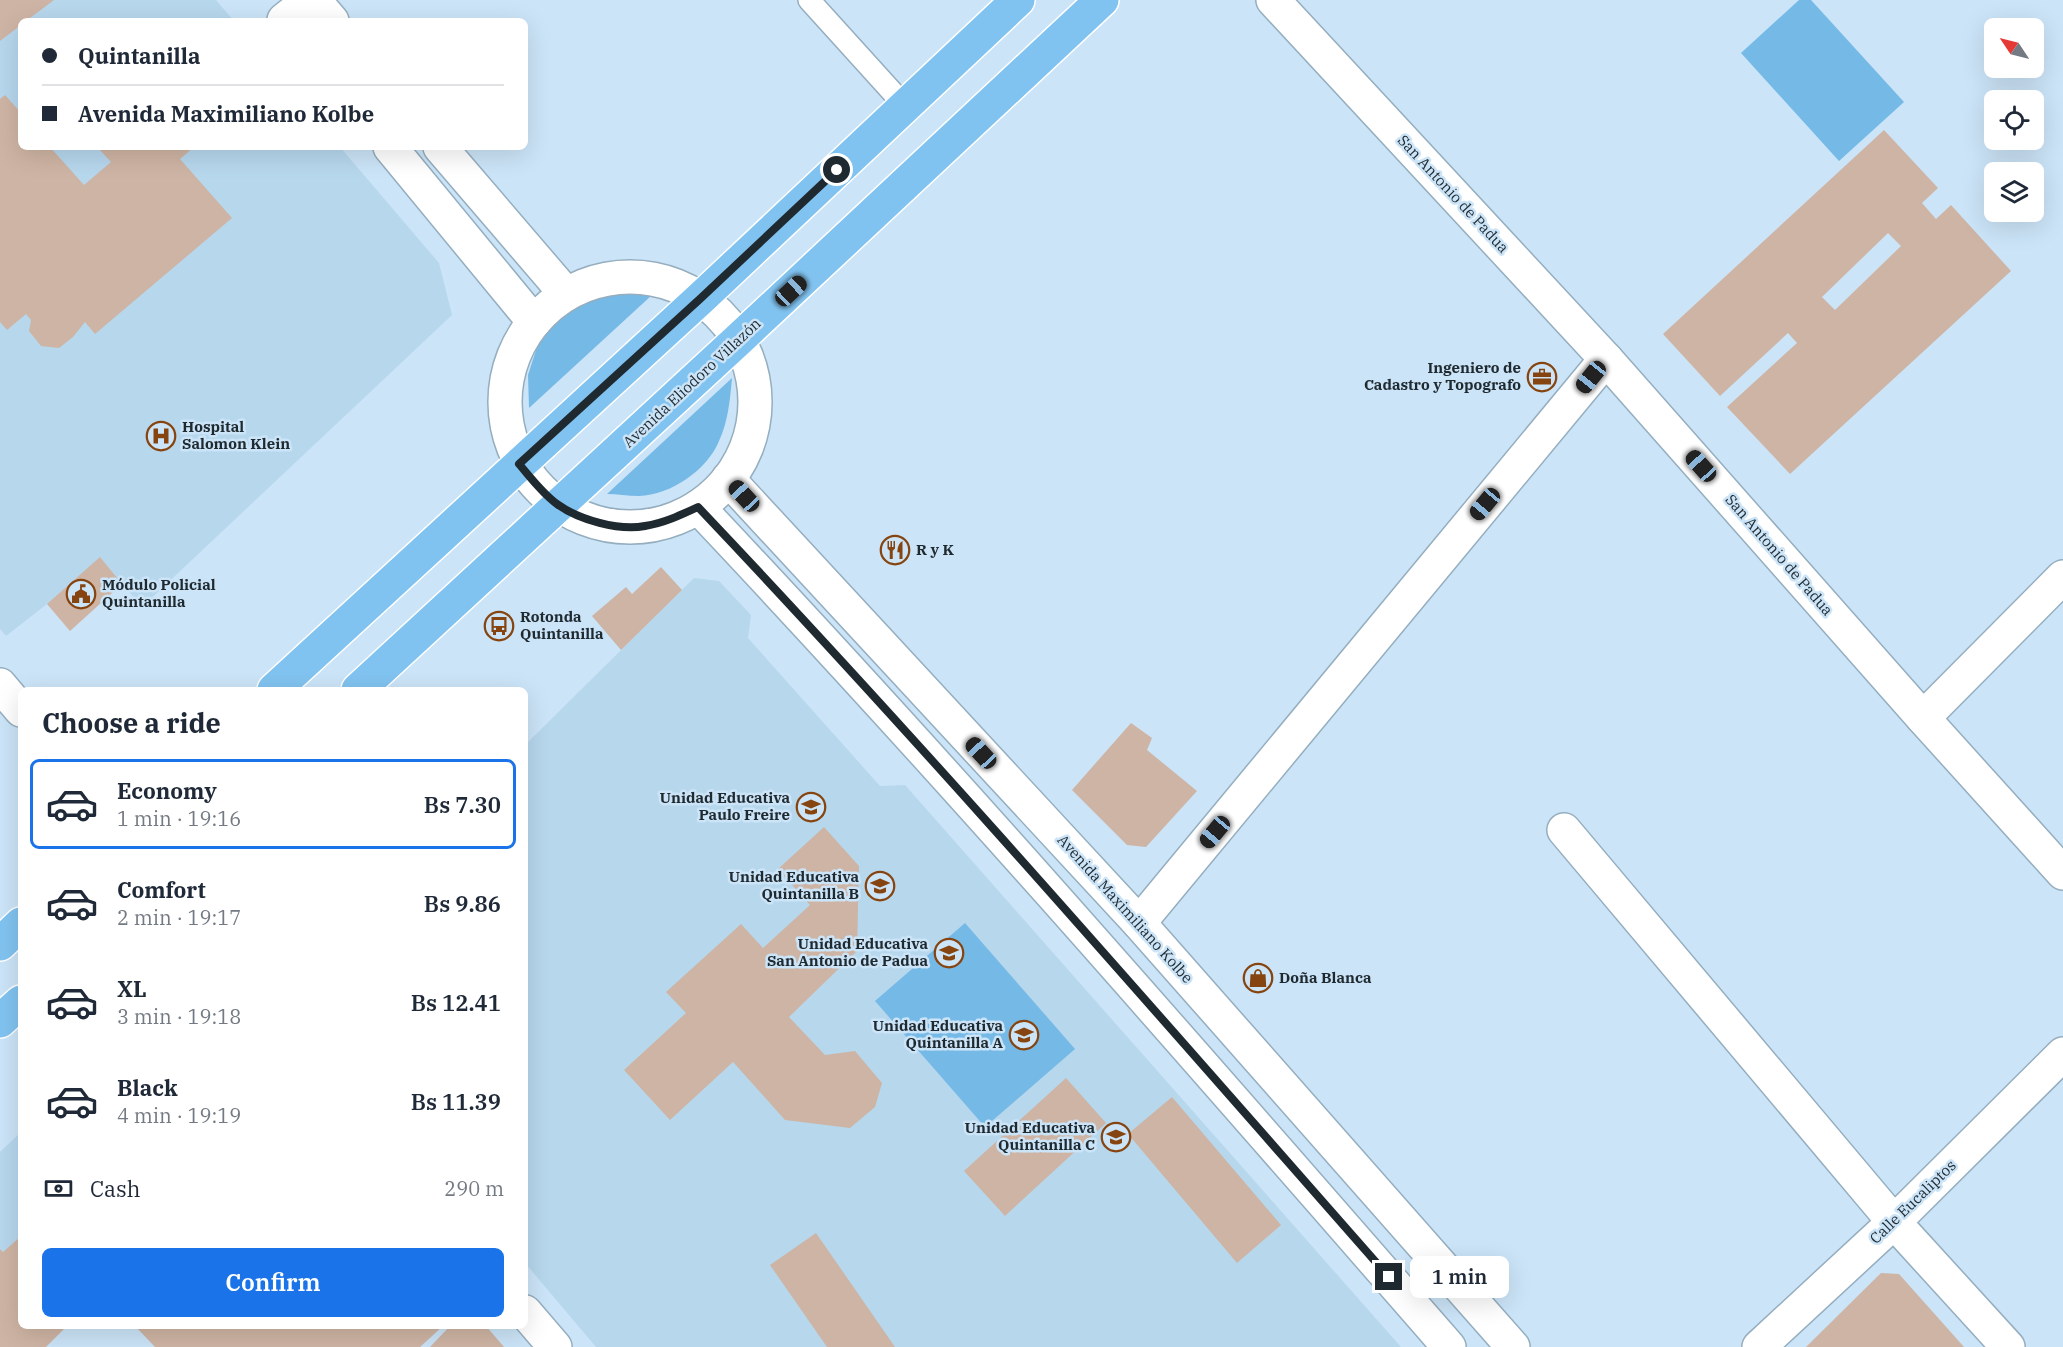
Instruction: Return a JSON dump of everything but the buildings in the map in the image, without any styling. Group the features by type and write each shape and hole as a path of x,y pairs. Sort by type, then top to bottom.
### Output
{"highway":[{"path":"277,687 701,298 1018,0"},
{"name":"Avenida Eliodoro Villazón","path":"361,687 1102,0"},
{"path":"0,944 18,927"},
{"path":"0,1021 18,1005"}],"main road":[{"path":"266,0 281,18"},
{"path":"288,18 309,0"},
{"path":"314,0 329,18"},
{"name":"San Antonio de Padua","path":"1273,0 1606,359 2063,873"},
{"path":"392,150 534,322"},
{"path":"443,150 566,294"},
{"path":"626,277 665,281 701,298 722,316 739,339 749,360 754,381 756,403 753,426 743,456 728,479 698,507 671,520 643,527 602,524 579,517 558,505 538,488 519,464 508,430 505,392 514,355 534,322 566,294 595,281 626,277"},
{"path":"1139,923 1606,359"},
{"name":"Avenida Maximiliano Kolbe","path":"728,479 1139,923 1513,1347"},
{"path":"698,507 1107,954 1449,1347"},
{"path":"1923,718 2063,577"},
{"path":"0,685 18,706"},
{"path":"1564,830 1894,1222 2008,1347"},
{"name":"Calle Eucaliptos","path":"1759,1347 1894,1222 2063,1054"},
{"path":"528,1316 555,1347"}],"lane":[{"path":"809,0 905,106"}],"shaded area":[{"name":"Hospital Salomon Klein","path":"0,0 216,0 231,18 18,18 18,150 343,150 439,263 452,315 142,607 100,558 6,636 0,629"},
{"path":"1799,0 1811,0 1904,102 1839,161 1741,53"},
{"path":"618,292 652,295 529,408 528,375 538,344 558,318 585,300"},
{"path":"732,378 728,411 722,434 713,452 697,471 675,486 651,495 607,494"},
{"path":"694,578 719,581 751,615 748,638 880,786 905,785 1401,1347 596,1347 528,1267 528,742"},
{"path":"965,923 1075,1049 985,1127 875,1001"},
{"path":"18,1135 18,1239 3,1252 0,1249 0,1152"}],"place":[{"name":"Ingeniero de Cadastro y Topografo","path":"1542,377"},
{"name":"Hospital Salomon Klein","path":"161,436"},
{"name":"R y K","path":"895,550"},
{"name":"Módulo Policial Quintanilla","path":"81,594"},
{"name":"Rotonda Quintanilla","path":"499,626"},
{"name":"Unidad Educativa Paulo Freire","path":"811,807"},
{"name":"Unidad Educativa Quintanilla B","path":"880,886"},
{"name":"Unidad Educativa San Antonio de Padua","path":"949,953"},
{"name":"Doña Blanca","path":"1258,978"},
{"name":"Unidad Educativa Quintanilla A","path":"1024,1035"},
{"name":"Unidad Educativa Quintanilla C","path":"1116,1137"}],"route":[{"path":"837,170 519,464 538,488 558,505 579,517 602,524 643,527 671,520 698,507 1107,954 1389,1277"}]}
